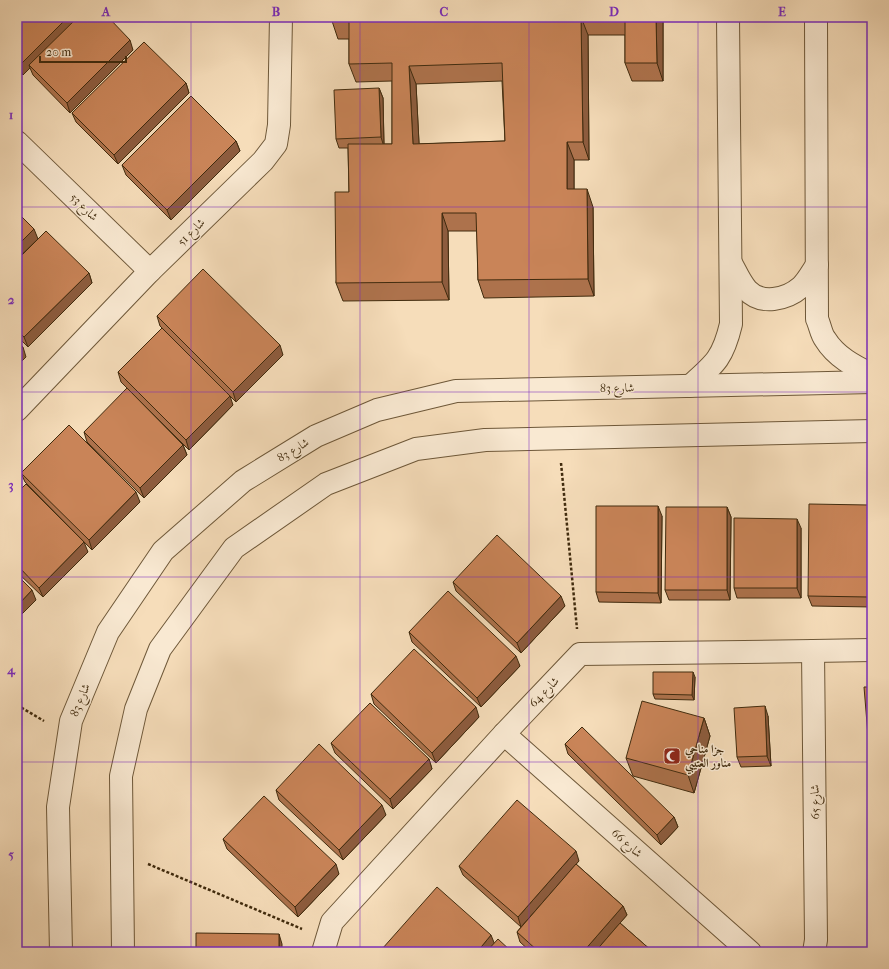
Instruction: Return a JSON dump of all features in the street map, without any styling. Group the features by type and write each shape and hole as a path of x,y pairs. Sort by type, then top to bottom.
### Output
{"street":[{"name":"شارع 51","path":"17,410 150,272 263,161 276,144 279,125 281,17"},
{"path":"690,386 713,366 722,353 731,324 728,17"},
{"path":"816,17 818,319 824,338 835,353 852,365 872,375"},
{"name":"شارع 53","path":"17,142 150,272"},
{"path":"730,261 739,280 748,291 760,298 772,300 788,296 802,287 817,265"},
{"name":"شارع 83","path":"60,952 58,807 71,721 108,632 162,552 243,481 316,436 377,410 456,391 872,382"},
{"path":"123,952 121,776 136,708 160,649 234,548 326,484 416,450 485,440 872,431"},
{"path":"580,654 872,650"},
{"name":"شارع 65","path":"813,651 816,940 814,952"},
{"name":"شارع 64","path":"325,946 332,922 504,734 580,654"},
{"name":"شارع 66","path":"504,734 750,952"}],"path":[{"path":"558,438 580,654"},
{"path":"122,853 325,946"}],"building":[{"path":"17,17 68,17 19,66 17,63"},
{"path":"78,17 108,17 130,40 67,103 29,65"},
{"path":"332,17 581,17 583,142 567,142 567,189 587,189 588,279 478,280 476,213 442,213 442,282 336,283 335,192 349,192 348,144 392,144 392,63 349,64 349,21 332,21","holes":["502,63 505,141 413,144 409,66"]},
{"path":"625,17 656,17 657,63 625,63"},
{"path":"144,42 186,83 114,155 72,113"},
{"path":"379,88 381,137 336,139 334,90"},
{"path":"191,96 236,141 167,210 122,165"},
{"path":"17,212 34,229 17,246"},
{"path":"46,231 89,273 24,337 17,330 17,260"},
{"path":"203,269 280,345 233,392 157,316"},
{"path":"162,328 230,396 186,440 118,372"},
{"path":"17,341 23,347 17,353"},
{"path":"127,388 183,445 140,488 84,432"},
{"path":"69,425 136,492 89,540 21,473"},
{"path":"26,484 84,542 39,588 17,565 17,493"},
{"path":"809,504 869,505 868,597 808,596"},
{"path":"596,506 658,506 658,593 596,592"},
{"path":"666,507 727,507 727,590 665,590"},
{"path":"734,518 797,519 797,588 734,588"},
{"path":"497,535 561,596 517,643 453,582"},
{"path":"17,575 32,590 17,606"},
{"path":"448,591 516,656 477,698 409,632"},
{"path":"414,649 476,707 432,753 371,694"},
{"path":"653,672 693,672 692,695 653,694"},
{"path":"864,687 872,687 872,760 870,760"},
{"name":"جزا مناحي مناور العتيبي","path":"642,701 704,718 688,775 626,758"},
{"path":"370,703 429,759 390,799 331,743"},
{"path":"765,706 767,756 737,757 734,708"},
{"path":"582,727 674,817 657,835 565,744"},
{"path":"319,744 382,805 339,850 276,790"},
{"path":"264,796 336,864 295,907 223,839"},
{"path":"517,800 576,851 518,917 459,866"},
{"path":"576,864 623,906 583,952 539,952 517,932"},
{"path":"437,887 491,935 477,952 386,952 382,949"},
{"path":"620,923 653,952 595,952"},
{"path":"196,933 279,934 279,952 196,952"},
{"path":"498,939 512,952 486,952"}],"place":[{"name":"جزا مناحي مناور العتيبي","path":"672,756"}]}
